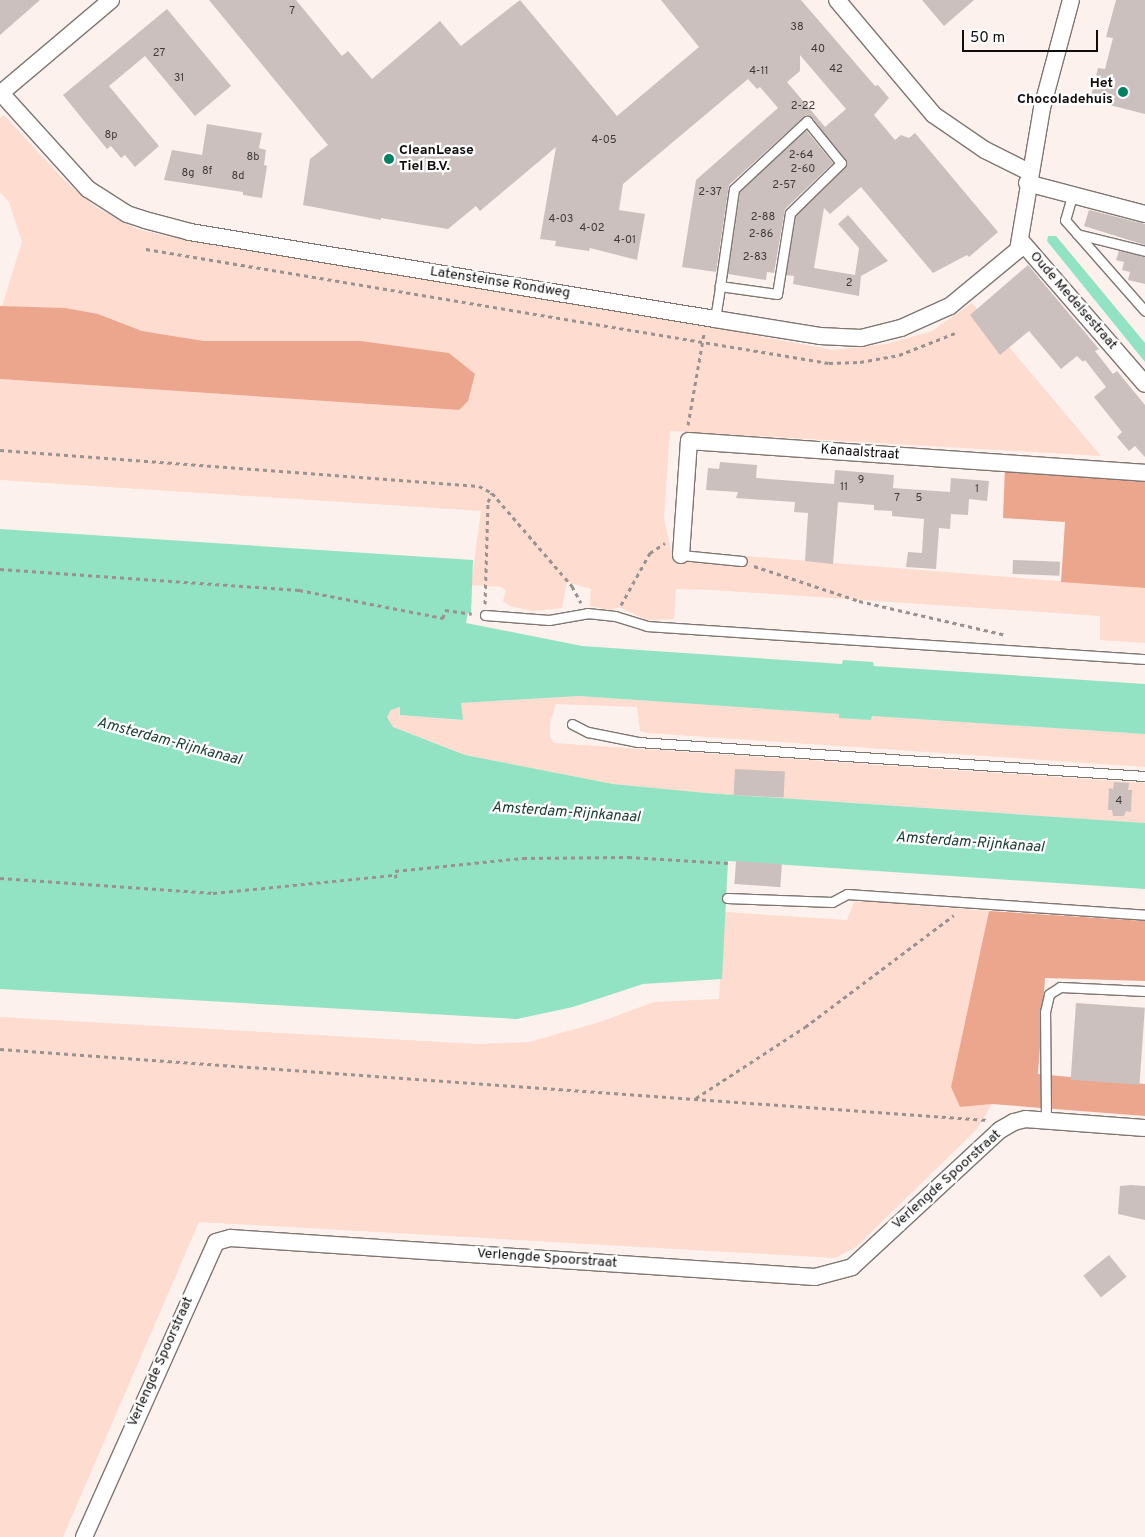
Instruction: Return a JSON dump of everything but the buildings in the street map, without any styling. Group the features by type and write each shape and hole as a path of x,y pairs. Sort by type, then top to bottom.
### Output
{"street":[{"path":"0,92 111,0"},
{"path":"837,0 934,115 1028,178 1072,196 1145,214"},
{"name":"Oude Medelsestraat","path":"1071,0 1042,108 1028,178 1021,241 1145,384"},
{"name":"Latensteinse Rondweg","path":"0,92 88,189 127,214 145,220 190,232 820,336 861,338 901,328 950,306 1013,256 1021,241"},
{"path":"682,556 682,531 689,441"},
{"name":"Kanaalstraat","path":"689,441 1145,473"},
{"name":"Verlengde Spoorstraat","path":"84,1537 216,1242 230,1238 815,1277 852,1267 1000,1130 1014,1122 1046,1120 1145,1128"}],"lane":[{"path":"711,318 720,286 734,188 807,121 841,164 790,213 777,294 720,286"},
{"path":"1072,196 1065,220 1145,311"},
{"path":"1077,234 1145,251"},
{"path":"1135,300 1145,302"},
{"path":"682,556 742,561"},
{"path":"485,615 518,615 549,620 587,614 615,616 647,626 1145,659"},
{"path":"572,724 588,732 638,742 1145,776"},
{"path":"727,898 832,902 847,894 1145,915"},
{"path":"1046,1120 1045,1012 1049,994 1060,987 1145,991"}],"path":[{"path":"146,248 829,363 860,362 899,355 955,333"},
{"path":"689,441 692,401 702,342 711,318"},
{"path":"0,450 479,486 492,493 572,586 587,614"},
{"path":"485,615 488,502 492,493"},
{"path":"615,616 650,554 682,531"},
{"path":"742,561 860,601 1014,637"},
{"path":"0,569 299,590 443,618 445,610 469,614"},
{"path":"396,878 395,871 523,858 628,857 728,863"},
{"path":"0,878 213,893 392,875"},
{"path":"696,1099 806,1027 970,903"},
{"path":"0,1048 1014,1122"}],"shaded area":[{"path":"4,115 64,180 96,207 137,229 167,236 631,312 833,350 887,344 932,331 972,303 1101,456 670,431 664,518 671,550 1145,588 1145,643 1100,640 1100,616 712,590 676,589 674,619 647,620 619,607 610,610 590,606 591,589 567,582 562,608 533,611 510,606 503,601 506,590 501,587 471,585 481,511 0,480 0,379 459,410 475,375 449,353 361,341 204,341 142,331 98,314 2,306 22,242 9,202 0,192 0,118"},
{"path":"0,306 65,308 98,314 142,331 204,341 361,341 449,353 475,374 468,401 459,410 0,379"},
{"path":"1005,467 1145,478 1145,588 1061,582 1065,522 1003,518"},
{"path":"579,696 840,714 840,718 871,719 872,716 1145,734 1145,767 648,733 640,731 637,707 556,704 550,723 550,737 554,743 1145,783 1145,823 706,793 613,784 465,755 393,727 387,717 391,710 400,707 400,715 462,720 460,703"},
{"path":"865,901 989,911 951,1087 960,1107 992,1104 977,1129 856,1247 835,1258 199,1222 63,1537 0,1537 0,1017 477,1044 529,1042 600,1022 654,1002 719,999 724,912 847,920 854,902"},
{"path":"989,911 1145,921 1145,981 1045,978 1038,1074 1145,1084 1145,1116 992,1104 960,1107 951,1087"}],"water":[{"path":"1048,236 1056,236 1145,343 1145,362 1047,241"},
{"name":"Amsterdam-Rijnkanaal","path":"0,529 473,560 471,613 468,613 466,623 582,646 842,664 843,660 873,662 874,666 1145,684 1145,734 872,716 871,720 839,718 839,714 579,696 461,703 463,720 400,715 400,707 391,710 387,717 393,727 465,755 613,784 706,793 1145,823 1145,889 728,861 722,979 643,984 573,1007 517,1019 0,989"}],"place":[{"name":"Het Chocoladehuis","path":"1123,92"},
{"name":"CleanLease Tiel B.V.","path":"389,159"}]}
